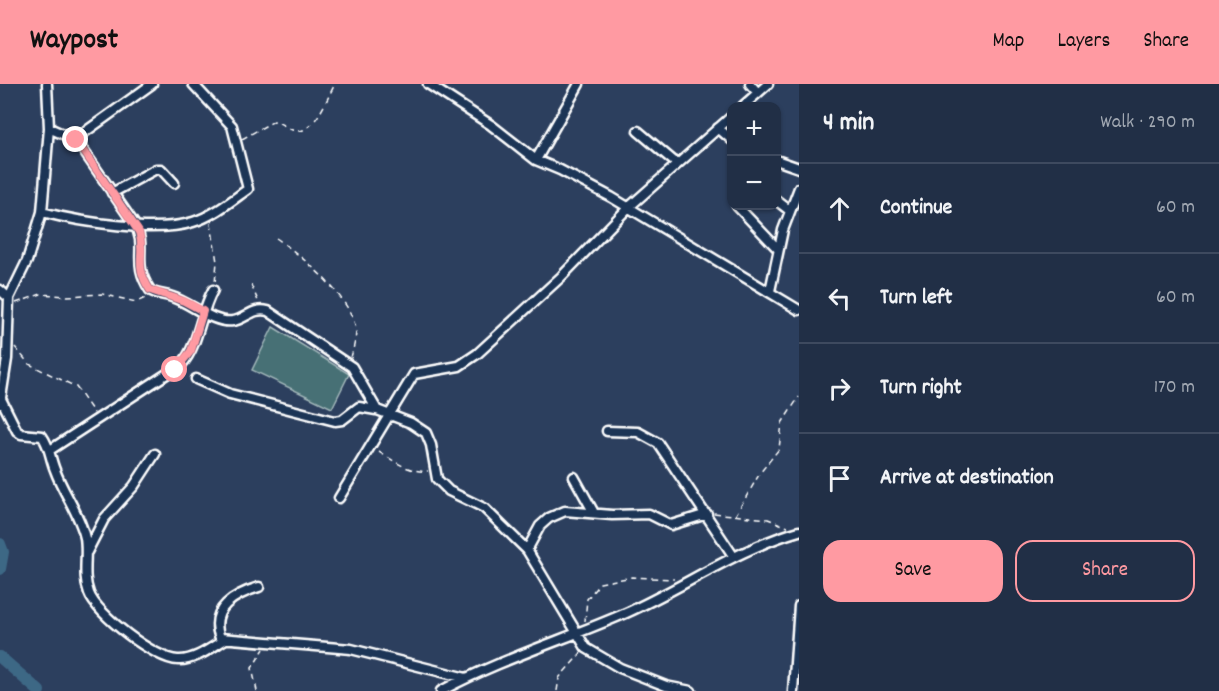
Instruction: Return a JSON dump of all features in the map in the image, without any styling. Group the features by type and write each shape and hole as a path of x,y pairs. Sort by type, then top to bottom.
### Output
{"street":[{"path":"47,84 49,128 42,212 27,261 9,302 9,338 1,401 17,431 21,434 42,436 50,450 55,472 83,532 86,580 94,604 151,652 166,659 181,661 206,652 224,640"},
{"path":"76,140 152,84"},
{"path":"42,212 62,217 135,225 184,225 213,212 248,189 232,126 193,84"},
{"path":"428,84 491,125 536,160 560,170 628,208 799,310"},
{"path":"536,160 579,84"},
{"path":"750,84 758,93"},
{"path":"747,102 768,84"},
{"path":"339,498 414,374 459,366 477,354 561,277 628,208 727,120"},
{"path":"49,128 76,140 135,225 141,240 139,266 145,282 154,293 184,301 217,319 233,321 261,309 352,367 377,410"},
{"path":"718,128 727,136"},
{"path":"638,131 677,165"},
{"path":"781,161 799,168"},
{"path":"112,193 156,169 166,173 174,183"},
{"path":"770,291 778,249 789,210 799,188"},
{"path":"781,203 789,210"},
{"path":"740,210 778,249"},
{"path":"0,290 9,302"},
{"path":"50,450 182,363 191,351 203,311 213,290"},
{"path":"196,379 230,394 335,421 342,420 360,407 377,410 411,423 426,433 431,445 435,472 448,491 484,508 527,550 586,648 605,662 627,672 666,686 691,691"},
{"path":"607,431 638,432 658,442 734,557"},
{"path":"86,555 104,519 134,486 155,454"},
{"path":"574,477 594,513"},
{"path":"527,550 540,526 559,512 572,510 594,513 653,514 671,525 707,514"},
{"path":"441,691 466,678 626,612 734,557 797,532"},
{"path":"259,587 232,597 225,603 218,619 220,638 268,643 307,643 351,650 466,678"},
{"path":"793,691 799,606"}],"path":[{"path":"237,142 274,121 293,131 304,130 313,123 335,84"},
{"path":"213,212 211,231 217,262 213,290"},
{"path":"276,238 308,260 341,301 354,323 352,367"},
{"path":"251,285 261,309"},
{"path":"9,302 41,294 67,296 102,294 135,302 154,293"},
{"path":"9,338 29,364 76,387 97,419"},
{"path":"735,516 760,473 779,448 782,423 799,397"},
{"path":"379,452 408,469 435,472"},
{"path":"707,514 776,521 797,532"},
{"path":"585,628 587,599 600,583 632,577 685,581"},
{"path":"257,691 252,668 268,643"},
{"path":"557,691 559,678 586,648"}],"green space":[{"path":"273,327 349,374 332,408 252,370"}],"waterway":[{"path":"0,544 3,552 0,569"},
{"path":"0,657 39,691"}],"route":[{"path":"76,140 139,232 141,240 139,266 150,290 184,301 203,311 191,351 175,370"}]}
